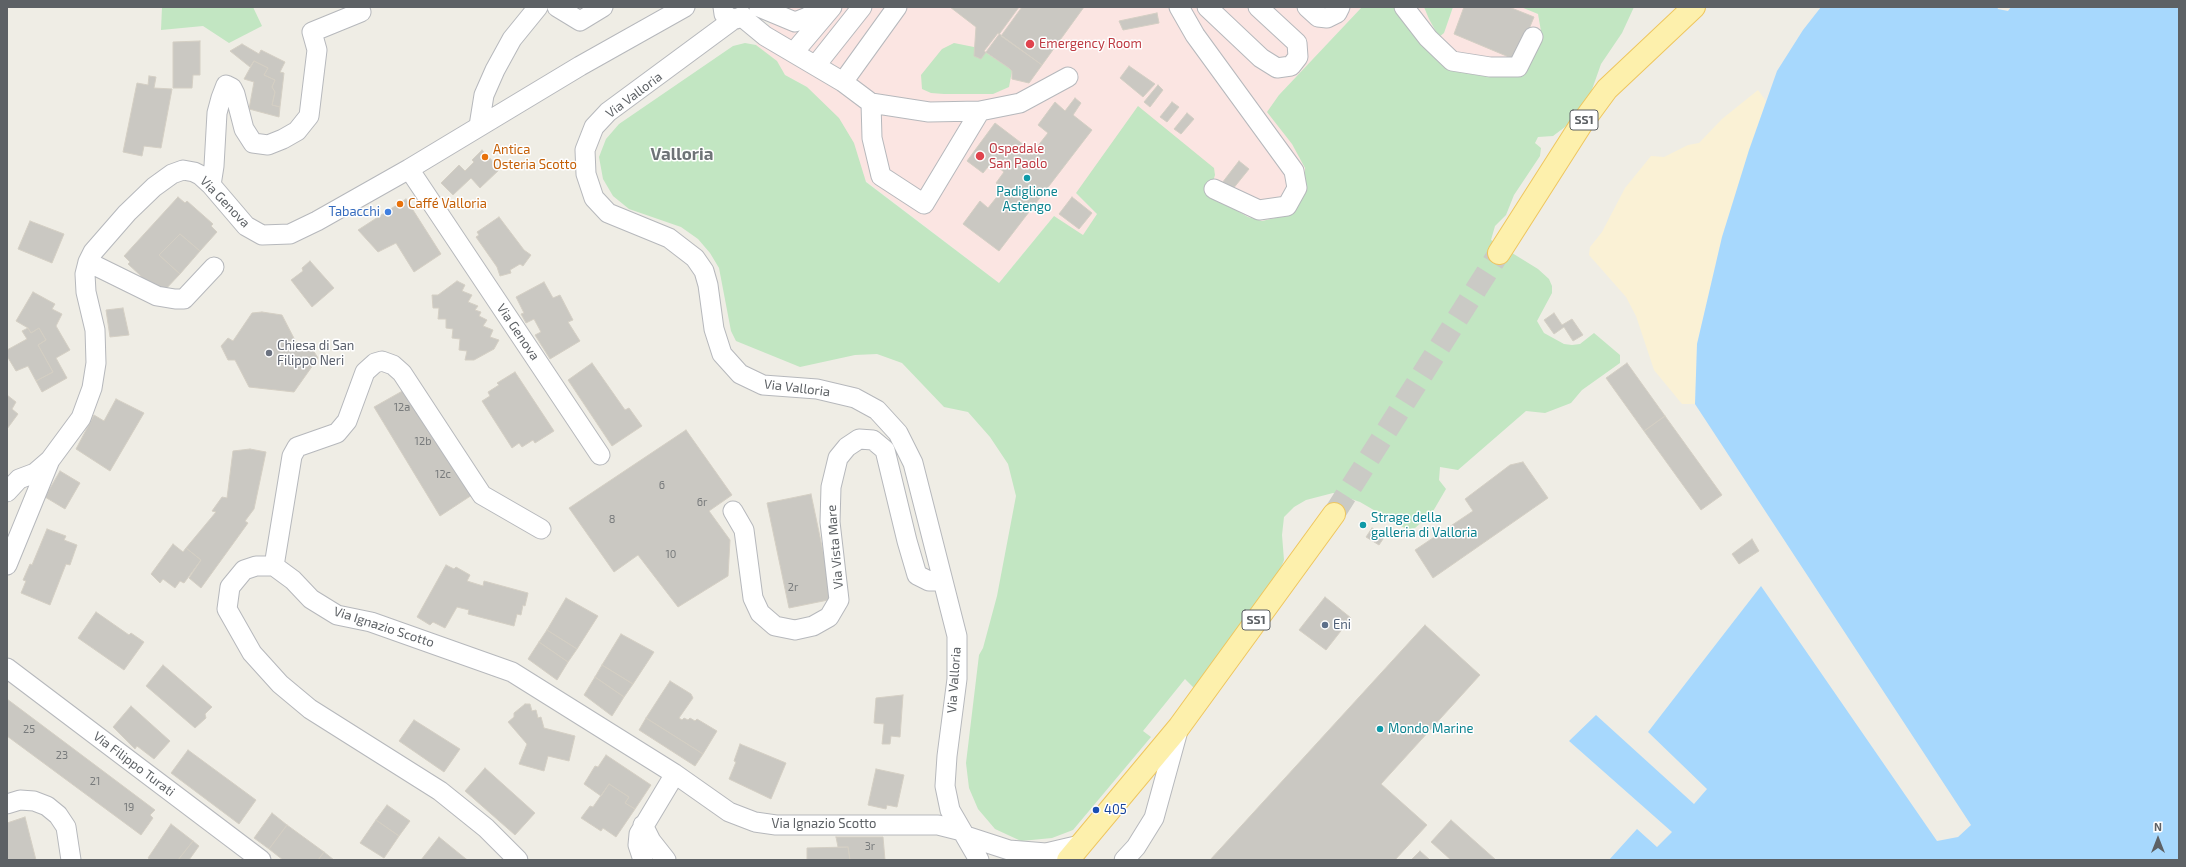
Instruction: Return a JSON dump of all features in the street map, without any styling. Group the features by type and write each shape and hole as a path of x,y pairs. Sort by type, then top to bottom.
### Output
{"main road":[{"name":"SS1","path":"1499,253 1582,123 1607,89 1694,7"},
{"name":"SS1","path":"1074,853 1179,727 1334,514"}],"street":[{"path":"479,126 484,95 495,70 512,39 538,7"},
{"path":"557,7 580,20 603,7"},
{"name":"Via Genova","path":"50,460 81,418 92,388 96,356 95,330 86,292 85,274 88,262 93,252 127,213 154,187 172,174 183,170 200,174 246,226 262,235 290,234 317,221 409,169 479,126 684,7"},
{"path":"759,7 795,22 810,16 815,7"},
{"path":"794,52 832,7"},
{"path":"816,65 862,7"},
{"path":"843,82 897,7"},
{"path":"1179,7 1195,35 1294,171 1297,188 1287,206 1259,210 1214,189"},
{"path":"1207,7 1261,58 1277,68 1290,66 1298,57 1297,43 1258,7"},
{"path":"1307,7 1318,17 1327,18 1337,13 1340,7"},
{"path":"1404,7 1428,38 1452,61 1490,67 1518,67 1533,37"},
{"path":"211,185 214,166 217,113 226,85 232,88 235,94 244,129 253,142 268,145 288,136 297,131 309,116 316,50 312,32 361,12"},
{"path":"736,13 765,36 843,82 871,103 929,112 980,112 1020,103 1068,77"},
{"name":"Via Valloria","path":"736,13 608,112 594,127 585,150 586,174 594,198 608,213 669,238 695,258 704,271 708,285 714,328 722,354 740,374 763,386 817,389 855,398 877,410 898,433 913,463 957,636 958,655 945,786 950,810 979,860"},
{"path":"871,103 872,138 881,176 924,204 980,112"},
{"name":"Via Genova","path":"409,169 600,455"},
{"path":"88,262 157,296 175,299 184,299 214,268"},
{"path":"518,860 486,828 440,791 412,771 310,709 280,684 252,653 227,610 230,587 244,570 256,566 274,566 292,456 297,447 337,432 347,421 365,372 374,362 382,361 393,365 402,373 482,495 541,529"},
{"name":"Via Vista Mare","path":"733,511 744,530 753,598 760,613 775,626 795,630 813,626 829,617 839,600 838,578 830,522 831,487 838,458 847,447 858,439 873,440 885,450 907,541 917,575 929,581 942,581"},
{"path":"7,492 20,479 35,473 50,460"},
{"path":"7,565 50,460"},
{"name":"Via Ignazio Scotto","path":"274,566 293,580 311,599 337,615 371,622 512,672 675,774 729,812 755,822 776,825 938,825 1014,855 1074,853"},
{"name":"Via Filippo Turati","path":"7,668 261,860"},
{"path":"1124,860 1136,847 1154,818 1179,727"},
{"path":"643,860 638,845 639,834 643,825 675,774"},
{"path":"7,804 20,800 34,801 47,806 58,815 66,827 71,860"},
{"path":"643,825 651,841 666,860"}],"shaded area":[{"name":"Ospedale San Paolo","path":"781,7 1362,7 1279,95 1292,144 1305,168 1304,190 1293,206 1275,218 1262,221 1248,217 1209,195 1076,193 1097,214 1083,236 1054,216 999,283 866,181 862,171 807,87 785,75 776,61 756,45"},
{"path":"1399,7 1424,7 1435,32 1444,33 1453,7 1521,7 1538,14 1541,31 1517,72 1460,68"}],"green space":[{"path":"162,7 253,7 262,26 229,43 203,26 161,30"},
{"path":"1362,7 1399,7 1426,46 1517,72 1541,31 1538,14 1521,7 1634,7 1622,33 1601,64 1589,98 1582,111 1553,136 1538,137 1535,143 1541,148 1540,156 1514,195 1506,215 1495,226 1491,240 1538,269 1549,279 1552,286 1552,293 1537,321 1544,333 1564,344 1572,345 1580,344 1594,333 1620,355 1620,363 1582,390 1571,403 1545,413 1526,411 1458,470 1440,467 1439,480 1446,489 1432,513 1415,528 1408,530 1360,502 1333,493 1306,500 1294,507 1284,517 1282,535 1284,560 1275,583 1194,688 1185,679 1143,731 1151,737 1073,830 1052,838 1021,841 995,829 978,809 969,788 966,763 979,655 983,648 997,596 1016,496 1008,464 990,437 968,412 944,407 902,363 877,354 855,355 800,367 736,341 731,331 719,268 710,253 698,239 681,227 629,209 613,196 603,179 599,157 606,139 619,124 733,46 745,43 756,45 777,61 785,75 807,87 839,118 854,143 866,182 999,283 1054,216 1083,235 1097,214 1076,193 1138,106 1214,168 1215,175 1209,195 1248,217 1262,221 1275,218 1293,206 1304,190 1305,168 1292,144 1267,112 1279,95"},
{"path":"1424,7 1453,7 1444,33 1439,37 1429,19"},
{"path":"954,43 979,48 1009,68 1012,71 1009,87 993,94 944,94 931,93 922,89 921,75 942,49"}],"sand":[{"path":"1758,90 1766,101 1722,237 1697,344 1695,404 1682,404 1654,370 1636,316 1626,297 1589,255 1590,247 1602,232 1625,188 1651,156 1664,157 1688,145 1699,143 1722,119"}],"water":[{"path":"1821,7 1997,7 1998,9 2008,11 2011,7 2179,7 2179,860 1609,860 1637,829 1657,847 1672,832 1569,741 1596,715 1694,804 1707,789 1648,732 1761,586 1937,841 1958,837 1971,825 1695,404 1697,344 1722,237 1749,150 1777,71 1803,30"}],"building":[{"path":"950,7 1019,7 981,59 974,56 976,27"},
{"path":"1022,7 1084,7 1042,65 1001,36"},
{"path":"1464,7 1509,7 1534,17 1516,60 1454,34"},
{"path":"1157,13 1159,23 1123,30 1119,21"},
{"path":"998,33 1042,65 1029,83 1012,79 1012,71 1009,68 984,51"},
{"path":"200,41 200,75 193,75 192,88 173,88 173,42"},
{"path":"242,44 259,54 261,50 285,62 280,72 284,73 280,107 272,105 275,92 272,87 275,80 264,75 268,68 254,61 250,67 230,51"},
{"path":"254,61 268,68 264,75 275,80 272,87 275,92 272,105 280,107 279,117 249,109 254,82 244,79"},
{"path":"1129,66 1155,84 1143,97 1120,78"},
{"path":"149,76 156,77 154,88 172,89 161,148 144,146 142,156 123,152 137,83 148,85"},
{"path":"1158,85 1163,90 1150,107 1144,102"},
{"name":"Padiglione Astengo","path":"1075,98 1081,103 1073,115 1092,130 999,251 963,224 980,201 988,208 1004,188 996,183 1004,172 992,162 983,173 967,161 995,123 1033,152 1048,133 1038,125 1055,102 1065,111"},
{"path":"1172,102 1179,107 1167,122 1160,117"},
{"path":"1187,113 1194,119 1181,134 1174,129"},
{"path":"482,150 500,169 480,188 471,178 453,195 441,183 459,165 465,171 474,162 472,160"},
{"path":"1239,161 1249,169 1232,190 1222,183"},
{"path":"178,197 185,203 187,201 213,224 211,226 217,232 200,251 180,234 159,255 180,274 163,292 154,288 128,264 130,262 124,256"},
{"path":"1072,197 1092,213 1079,229 1059,214"},
{"path":"406,199 441,254 414,272 396,243 378,252 358,230"},
{"path":"499,217 524,250 531,255 523,266 520,264 510,270 511,273 500,276 497,267 476,237 479,235 477,232"},
{"path":"30,221 64,234 52,263 18,249"},
{"path":"180,234 200,251 180,274 159,255"},
{"path":"310,261 334,288 312,307 291,280 303,271 302,268"},
{"path":"457,281 465,285 462,291 472,295 468,302 478,306 475,310 481,312 479,316 487,320 483,326 493,330 490,337 499,340 494,349 474,360 465,360 467,351 459,350 460,339 452,338 453,329 446,328 446,319 438,319 439,308 433,308 432,295 438,295"},
{"path":"544,282 553,298 560,295 573,320 568,322 580,341 550,359 535,335 541,332 534,319 526,323 521,314 524,313 516,297"},
{"path":"33,292 55,304 52,309 62,314 56,326 70,350 56,358 67,378 42,392 36,381 53,372 38,345 46,340 39,328 31,333 28,328 16,321"},
{"path":"123,308 129,335 110,337 106,310"},
{"name":"Chiesa di San Filippo Neri","path":"262,312 282,315 299,348 311,347 318,358 294,392 249,387 235,360 228,360 221,346 228,338 233,341 252,313"},
{"path":"1554,313 1562,325 1572,319 1583,335 1573,341 1564,327 1554,334 1544,320"},
{"path":"28,328 31,333 39,328 46,340 38,345 53,372 36,381 28,366 16,371 7,356 7,350 27,339 22,331"},
{"path":"592,363 625,410 629,408 642,426 612,446 568,380"},
{"path":"1627,363 1665,416 1644,431 1606,378"},
{"path":"515,372 554,431 535,443 533,440 522,447 519,443 512,448 482,401 490,396 488,392 499,385 497,383"},
{"path":"406,389 472,495 440,516 374,407"},
{"path":"7,395 16,402 12,409 18,414 7,429"},
{"path":"116,399 144,413 110,471 76,449 94,415 104,421"},
{"path":"1665,416 1722,495 1701,510 1644,431"},
{"path":"686,430 732,495 709,511 730,540 728,576 678,607 638,555 614,572 569,508"},
{"path":"250,449 266,452 254,509 245,521 248,523 201,588 189,578 201,560 186,548 216,512 212,511 222,497 227,498 233,451"},
{"path":"1523,462 1548,498 1433,578 1415,550 1473,511 1465,499 1510,465"},
{"path":"60,471 80,483 65,509 45,497"},
{"path":"811,494 833,599 789,608 767,503"},
{"path":"1372,528 1385,536 1379,545 1366,537"},
{"path":"47,529 66,536 64,540 77,545 70,565 66,564 50,605 21,593 26,581 23,580 30,564 32,565"},
{"path":"1752,539 1759,551 1739,564 1732,554"},
{"path":"173,544 183,552 186,548 201,560 184,583 180,581 175,588 163,579 160,583 151,574"},
{"path":"446,565 454,569 456,567 470,575 467,581 483,586 484,581 528,593 525,606 523,605 521,615 517,614 514,626 468,614 469,610 457,607 445,628 433,622 430,625 417,617"},
{"path":"1325,597 1351,618 1326,650 1299,630"},
{"path":"566,598 598,616 577,649 547,630"},
{"path":"96,612 129,635 131,633 144,642 124,670 78,638"},
{"name":"Mondo Marine","path":"1425,625 1480,675 1381,784 1427,825 1395,860 1210,860"},
{"path":"547,630 577,649 568,662 539,642"},
{"path":"621,634 654,652 633,684 602,665"},
{"path":"539,642 568,662 557,680 528,659"},
{"path":"163,665 212,707 205,714 206,718 195,728 146,686"},
{"path":"602,665 633,684 624,697 595,677"},
{"path":"595,677 624,697 612,716 584,695"},
{"path":"670,681 691,694 693,698 679,718 682,720 684,718 688,720 690,718 695,721 697,719 717,731 703,754 646,718"},
{"path":"903,695 900,737 891,736 890,744 882,744 884,724 874,723 876,698"},
{"path":"7,699 155,810 150,815 153,818 141,835 7,736"},
{"path":"525,704 530,704 532,711 536,710 538,718 541,717 544,728 575,736 569,761 548,756 544,771 519,764 527,744 508,722 514,717 514,713"},
{"path":"131,706 170,741 154,759 137,746 135,749 113,727"},
{"path":"646,718 703,754 695,766 639,730"},
{"path":"414,720 460,749 444,772 399,741"},
{"path":"740,744 786,763 771,799 729,779 736,762 734,761"},
{"path":"188,750 256,800 239,824 171,773"},
{"path":"606,755 651,785 635,809 625,803 629,797 609,784 601,796 584,784 595,766 598,767"},
{"path":"485,768 535,813 515,835 465,791"},
{"path":"876,769 904,775 897,807 887,805 886,809 868,805"},
{"path":"609,784 629,797 625,803 635,809 616,837 603,828 601,831 581,818 590,806 593,807"},
{"path":"387,805 410,821 399,836 376,820"},
{"path":"272,813 287,825 269,849 254,838"},
{"path":"25,817 36,860 7,860 7,823"},
{"path":"376,820 399,836 384,858 360,843"},
{"path":"1451,820 1496,860 1451,860 1431,842"},
{"path":"171,824 193,841 178,860 151,860 148,858"},
{"path":"287,825 324,852 318,860 283,860 269,849"},
{"path":"439,837 466,859 468,860 421,860"},
{"path":"836,837 883,837 885,860 850,860 848,847 838,847"},
{"path":"193,841 199,846 189,860 178,860"},
{"path":"848,847 850,860 807,860 807,848"},
{"path":"1420,851 1430,860 1411,860"},
{"path":"324,852 334,860 318,860"}],"tunnel":[{"path":"1334,514 1499,253"}],"place":[{"name":"Emergency Room","path":"1030,44"},
{"name":"Ospedale San Paolo","path":"980,156"},
{"name":"Antica Osteria Scotto","path":"485,157"},
{"name":"Padiglione Astengo","path":"1027,178"},
{"name":"Caffé Valloria","path":"400,204"},
{"name":"Tabacchi","path":"388,212"},
{"name":"Chiesa di San Filippo Neri","path":"269,353"},
{"name":"Strage della galleria di Valloria","path":"1363,525"},
{"name":"Eni","path":"1325,625"},
{"name":"Mondo Marine","path":"1380,729"},
{"name":"405","path":"1096,810"}],"district":[{"name":"Valloria","path":"682,154"}]}
